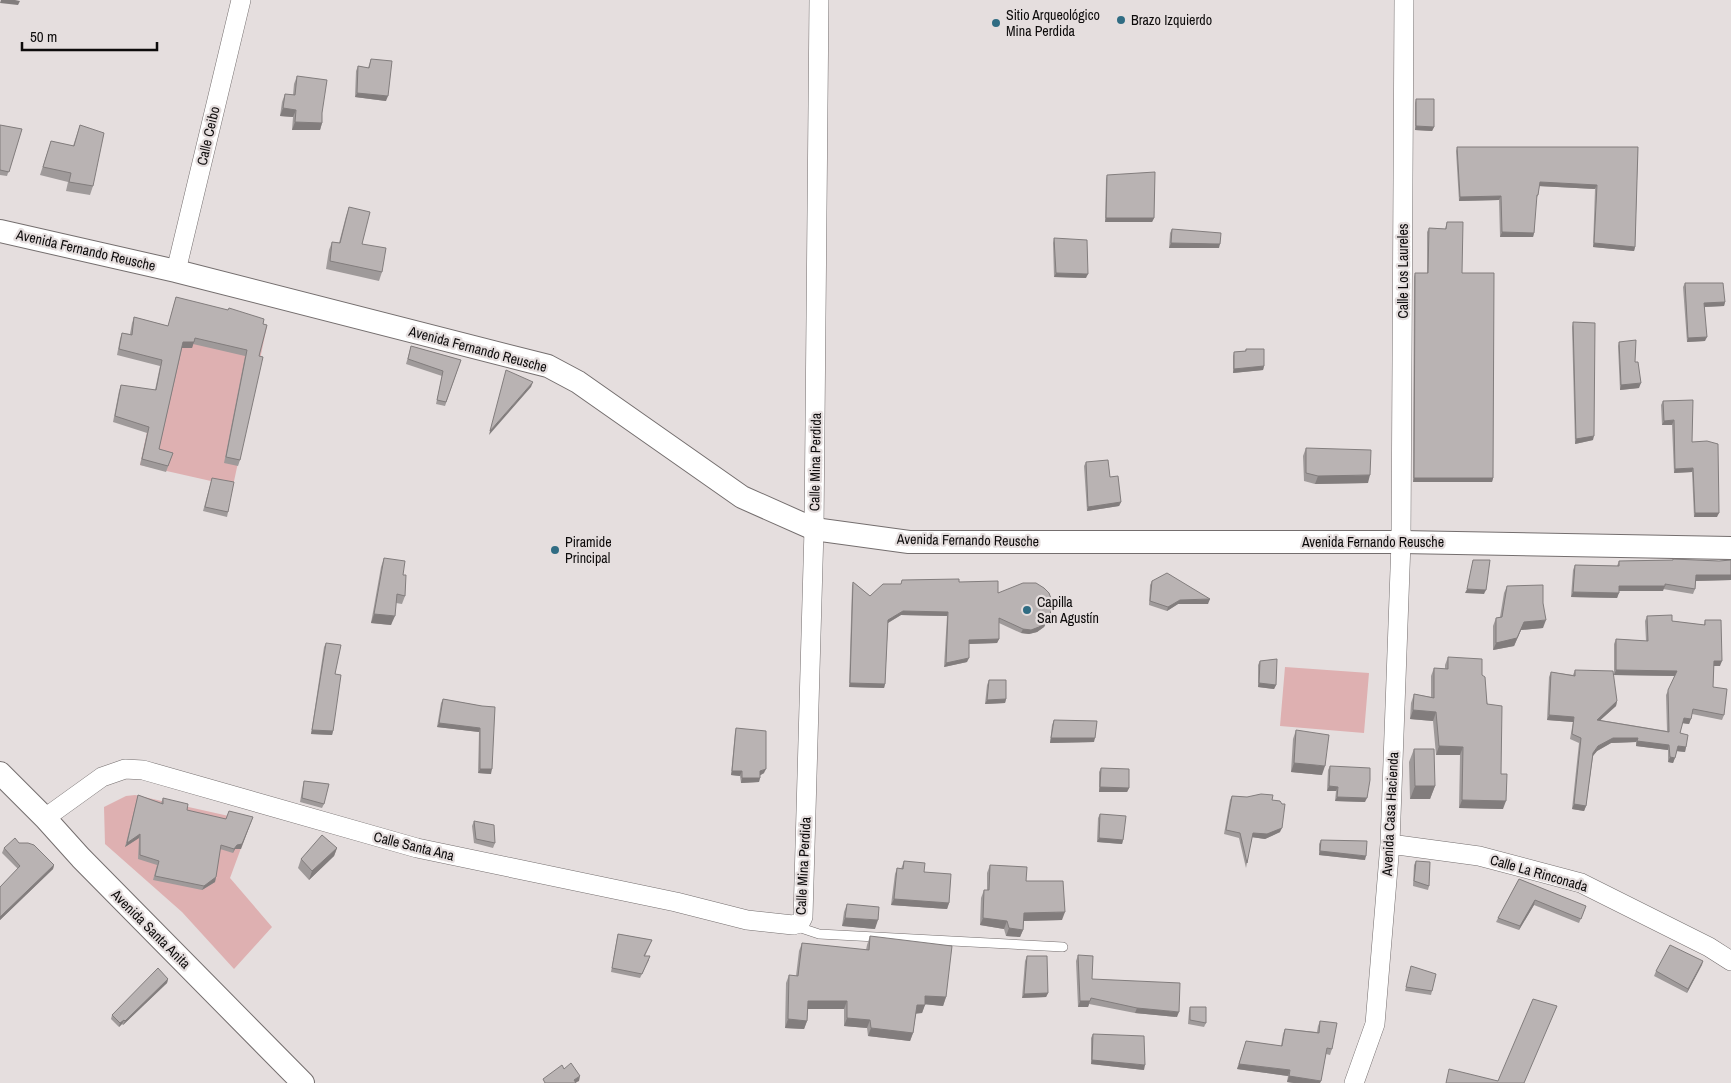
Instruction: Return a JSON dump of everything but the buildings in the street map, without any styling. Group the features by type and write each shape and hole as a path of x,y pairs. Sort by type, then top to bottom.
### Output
{"street":[{"name":"Calle Ceibo","path":"176,271 241,0"},
{"name":"Calle Mina Perdida","path":"796,924 803,916 814,529 819,0"},
{"name":"Calle Los Laureles","path":"1401,542 1404,0"},
{"name":"Avenida Fernando Reusche","path":"0,231 176,271 548,366 578,382 742,497 814,529 909,542 1401,542 1731,548"},
{"name":"Avenida Casa Hacienda","path":"1354,1083 1375,1024 1390,844 1401,542"},
{"name":"Calle Santa Ana","path":"45,818 102,778 124,769 143,770 417,848 676,902 747,920 796,924"},
{"name":"Avenida Santa Anita","path":"0,773 45,818 80,858 303,1083"},
{"name":"Calle La Rinconada","path":"1390,844 1479,856 1581,883 1709,947 1731,961"}],"lane":[{"path":"796,924 806,931 819,934 1063,947"}],"shaded area":[{"path":"174,303 267,326 233,486 140,465"},
{"path":"1285,667 1369,673 1364,733 1280,726"},
{"path":"135,795 251,821 230,878 272,927 234,969 182,912 105,844 104,807 126,796"}],"place":[{"name":"Brazo Izquierdo","path":"1121,20"},
{"name":"Sitio Arqueológico Mina Perdida","path":"996,23"},
{"name":"Piramide Principal","path":"555,550"},
{"name":"Capilla San Agustín","path":"1027,610"}]}
